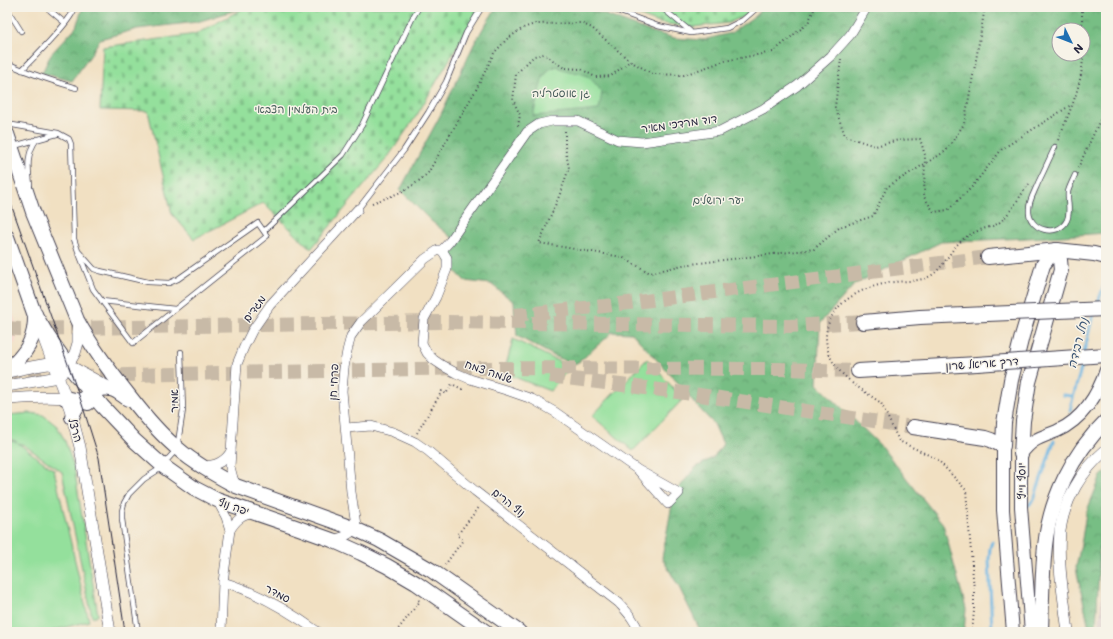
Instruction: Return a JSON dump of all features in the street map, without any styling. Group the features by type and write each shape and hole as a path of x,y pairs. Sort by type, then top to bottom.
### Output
{"main road":[{"path":"8,143 33,212 77,320"},
{"name":"הרצל","path":"7,237 34,313"},
{"path":"913,426 986,438 1003,446 1004,423 1011,380 1022,336 1043,265 1057,250"},
{"path":"1021,454 1023,421 1030,382 1040,340 1060,276 1061,265 1057,250"},
{"path":"988,257 1057,250 1106,257"},
{"path":"863,322 987,314 1106,309"},
{"path":"7,372 18,360 32,338 35,324 34,313"},
{"name":"יפה נוף","path":"34,313 68,365 86,397 108,413 135,441 163,466 194,488 217,500 332,540 361,553 416,583 486,632"},
{"name":"יפה נוף","path":"77,320 85,335 116,380 158,430 177,448 236,486 355,529 392,547 438,575 519,632"},
{"name":"דרך אריאל שרון","path":"858,371 1106,355"},
{"name":"יוסף וייץ","path":"1032,632 1021,507 1021,454 1035,439 1064,427 1074,421 1090,404 1096,395 1106,370"},
{"path":"66,398 86,397 103,389 112,389 138,406"},
{"path":"72,417 74,411 86,397"},
{"path":"1041,632 1045,546 1055,504 1076,457 1106,421"},
{"name":"יוסף וייץ","path":"1003,446 1003,510 1013,632"}],"street":[{"name":"דוד מרדכי מאיר","path":"578,120 618,140 642,142 720,131 764,109 796,86 832,56 850,35 867,7"},
{"path":"442,250 450,241 527,132 539,124 578,120"},
{"name":"מגדים","path":"236,486 230,467 237,364 244,347 252,331 270,305 358,208"},
{"name":"פרחי חן","path":"355,529 356,520 351,492 342,391 344,368 351,336 361,322 425,259 438,250 442,250"},
{"name":"שלמה צמח","path":"442,250 447,258 447,269 436,296 424,319 422,342 427,353 443,366 468,378 532,399 555,412 638,470"},
{"name":"הרצל","path":"34,313 66,398 80,447 110,632"},
{"path":"7,386 58,377 65,370 75,353 78,343 77,320"},
{"path":"7,372 53,363 62,364 68,365 112,389"},
{"path":"7,399 32,397 66,398"},
{"name":"נוף הרים","path":"346,428 371,426 393,432 428,451 485,499 618,603 630,615 637,625 638,632"},
{"path":"1068,632 1060,562 1060,531 1065,508 1072,493 1082,476 1094,461 1106,450"},
{"path":"203,466 221,463 231,451"},
{"path":"217,500 226,517 230,530"},
{"path":"221,632 223,582 230,530 235,522 240,518 248,514 255,513"},
{"path":"332,540 342,538 355,529"},
{"name":"סמדר","path":"223,582 272,603 305,622 318,632"}],"lane":[{"path":"8,7 9,12 21,31"},
{"path":"46,7 66,23"},
{"path":"22,70 66,23 75,7"},
{"path":"264,231 343,155 362,126 419,7"},
{"path":"358,208 404,150 428,113 446,82 466,34 482,7"},
{"path":"607,7 658,26 691,33 727,28 743,20 758,7"},
{"path":"661,7 691,33"},
{"path":"7,63 40,77 76,88"},
{"path":"7,124 58,133 69,139 71,144 74,239 78,251 93,289 133,343 267,236 258,223 178,279 169,283 148,282 94,269 78,251"},
{"path":"8,143 37,139 58,133"},
{"path":"33,212 29,159 31,150 37,139"},
{"path":"1055,147 1034,194 1029,210 1031,220 1034,224 1040,228 1050,231 1060,228 1067,221 1069,212 1068,192 1075,175"},
{"path":"102,301 175,309"},
{"name":"אמיר","path":"177,448 183,410 181,352"},
{"path":"138,632 122,512 124,503 129,494 144,479 163,466 177,448"},
{"path":"105,603 106,632"}],"path":[{"path":"358,208 402,192 419,182 428,173 477,88 494,53 507,38 523,28 535,24 580,23 592,28 630,60 653,74 684,74 724,61 773,52 808,23 815,7"},
{"path":"578,120 564,127 565,147 569,168 539,244 622,257 650,273 683,265 814,249 840,227 873,216 888,186 946,151 964,124 985,7"},
{"path":"1082,7 1082,22"},
{"path":"527,132 518,127 520,115 513,100 516,74 534,56 544,54 564,68 581,70 595,77 611,76 630,60"},
{"path":"841,58 835,107 845,136 875,146 899,140 920,139 925,155 924,197 934,212 948,210 971,188 1002,149 1072,104"},
{"path":"1055,147 1072,104 1083,67 1083,62"},
{"path":"1075,175 1106,107"},
{"path":"972,632 974,601 972,554 966,490 937,459 899,441 881,403 849,380 833,364 828,354 826,343 827,332 829,322 833,314 846,300 860,292 868,288 888,283 917,280 931,275 940,267 952,250 964,239 979,230 994,226 1002,221 1028,184"},
{"path":"412,441 442,391 446,394 452,384 462,390 468,378"},
{"path":"438,575 463,540 457,535 485,499"},
{"path":"396,632 420,601 414,597"}],"shaded area":[{"path":"7,296 17,326 16,342 7,350"},
{"path":"1105,545 1106,632 1099,632"}],"green space":[{"path":"83,7 246,7 197,22 137,29 100,39 72,81 42,73 51,54 76,27"},
{"name":"בית העלמין הצבאי","path":"246,7 480,7 417,115 388,157 311,249 263,203 194,239 172,214 148,111 100,110 103,47 196,34"},
{"name":"יער ירושלים","path":"497,7 577,7 598,12 646,30 674,38 703,40 731,33 756,15 763,7 1106,7 1106,233 941,242 855,284 820,323 817,384 880,445 943,524 966,609 964,632 701,632 679,587 662,558 674,494 695,468 714,457 723,444 714,424 632,333 612,332 582,360 574,364 556,357 517,336 514,302 491,284 465,281 446,261 460,244 430,220 400,190 441,114 474,44"},
{"path":"616,7 752,7 747,15 728,23 693,27 659,23"},
{"name":"גן אוסטרליה","path":"557,66 564,70 587,76 593,82 602,92 599,110 533,116 542,80 548,70"},
{"path":"513,339 570,367 550,391 504,373"},
{"path":"647,359 683,399 633,451 592,416"},
{"path":"31,413 43,415 57,426 65,441 74,467 98,615 92,617 62,472 24,445 18,443 54,470 89,621 48,632 7,632 7,441 17,442 7,440 7,415"},
{"path":"1106,471 1106,539 1100,538 1096,632 1090,632 1076,568 1086,513 1101,476"}],"waterway":[{"name":"נחל רבידה","path":"1097,305 1106,280"},
{"name":"נחל רבידה","path":"1084,353 1093,314"},
{"name":"נחל רבידה","path":"1070,411 1083,361"},
{"path":"1063,395 1072,396"},
{"name":"נחל רבידה","path":"1029,505 1034,499 1054,441"},
{"name":"נחל רבידה","path":"992,542 989,559 992,632"}],"tunnel":[{"path":"514,315 605,306 988,257"},
{"path":"7,328 440,322 789,326 863,322"},
{"path":"79,376 468,368 780,369 858,371"},
{"path":"7,375 49,376"},
{"path":"550,376 693,394 913,427"}],"tram line":[{"path":"7,193 81,401 99,458 125,632"}]}
